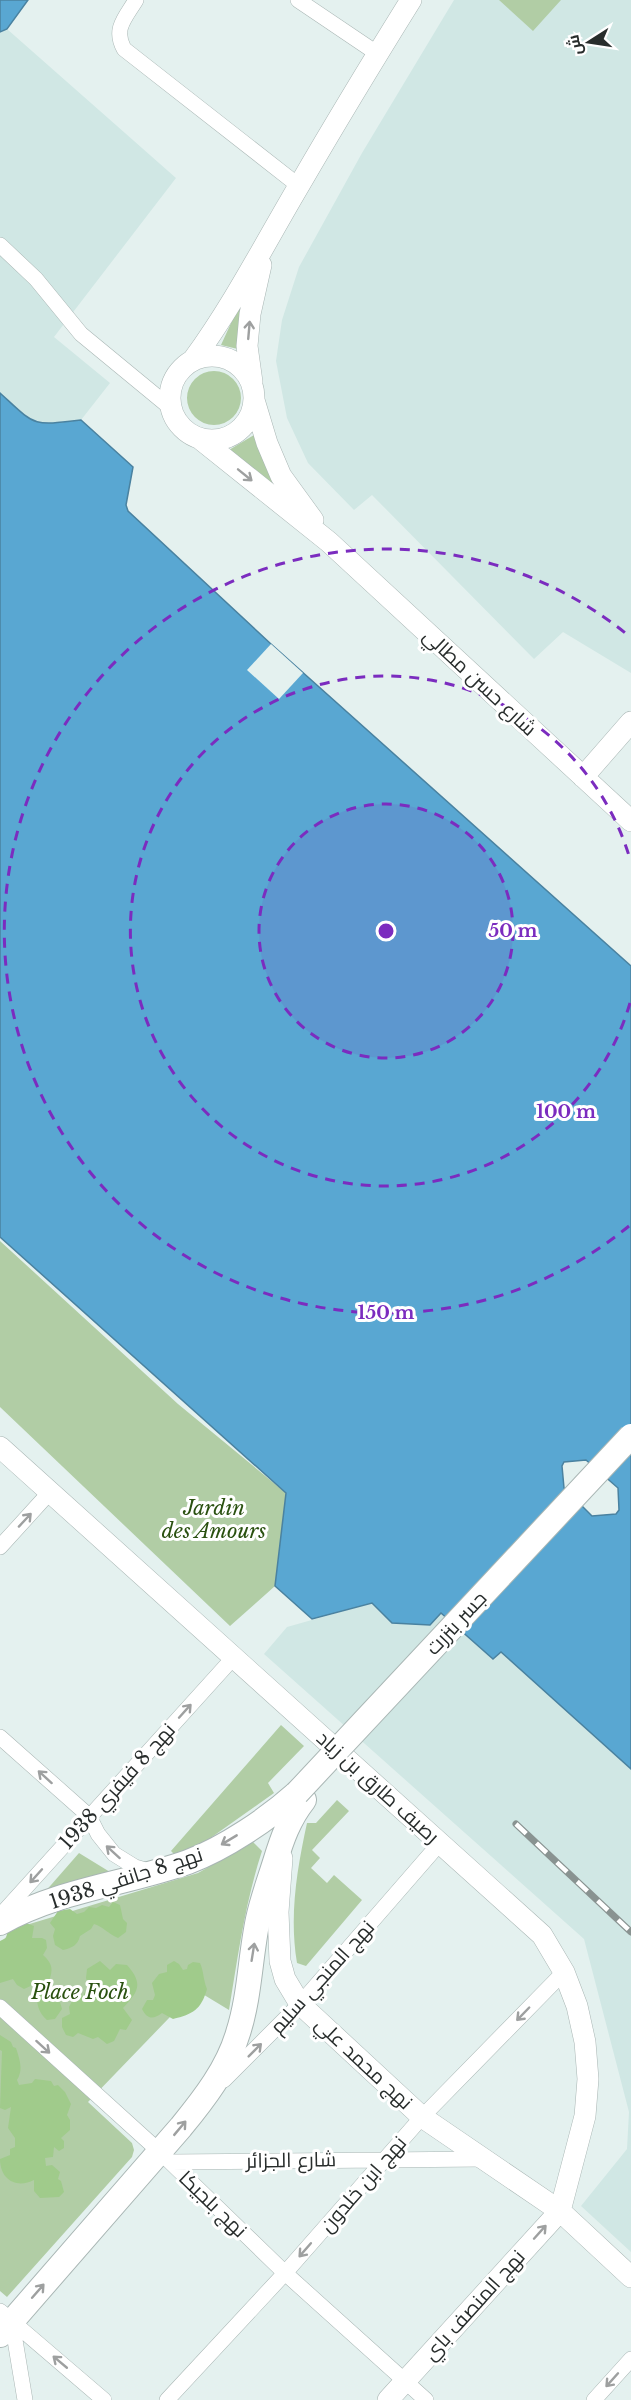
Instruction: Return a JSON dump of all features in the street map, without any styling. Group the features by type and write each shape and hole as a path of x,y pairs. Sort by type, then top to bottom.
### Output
{"main road":[{"name":"جسر بنزرت","path":"284,1821 301,1797 631,1436"},
{"name":"جسر بنزرت","path":"301,1797 631,1449"},
{"name":"نهج 8 جانفي 1938","path":"0,1923 57,1899 189,1861 284,1821"},
{"name":"نهج المنجي سليم","path":"4,2323 165,2157 226,2062 238,2035 244,2011 258,1920 284,1821"}],"street":[{"path":"136,0 121,25 118,38 124,49 299,186"},
{"path":"297,0 378,54"},
{"path":"193,360 216,328 266,247 299,186 411,0"},
{"path":"0,245 36,279 81,334 171,410"},
{"path":"199,438 212,440 225,438 245,424 252,412 254,394 247,346 250,314 266,247"},
{"path":"205,356 218,356 230,359 248,376 267,442 281,476 329,542 177,422 171,410 170,395 174,381 182,368 193,360 205,356"},
{"name":"شارع حسن مطالي","path":"329,542 631,821"},
{"path":"583,777 631,722"},
{"name":"رصيف طارق بن زياد","path":"0,1447 542,1935 564,1972 577,2006 583,2033 588,2079 585,2116 560,2211"},
{"path":"0,1547 50,1492"},
{"name":"نهج 8 فيفري 1938","path":"0,1916 234,1657"},
{"path":"0,1737 88,1816 98,1834 114,1854 135,1867 152,1872"},
{"name":"نهج محمد علي","path":"284,1821 278,1912 280,1961 285,1979 300,2004 422,2117"},
{"name":"نهج المنجي سليم","path":"198,2106 300,2004 440,1843"},
{"name":"نهج ابن خلدون","path":"167,2400 285,2273 422,2117 564,1972"},
{"name":"نهج بلجيكا","path":"0,2007 165,2157 285,2273 426,2400"},
{"path":"422,2117 560,2211 631,2277"},
{"name":"شارع الجزائر","path":"165,2157 483,2159"},
{"name":"نهج المنصف باي","path":"388,2400 560,2211"},
{"path":"4,2323 25,2400"},
{"path":"4,2323 105,2400"},
{"path":"594,2400 631,2359"}],"shaded area":[{"path":"454,0 631,0 631,673 563,632 534,659 372,495 354,510 308,463 287,418 276,361 282,320 299,267 362,153"},
{"path":"7,29 176,178 54,337 110,383 81,420 44,425 31,422 0,393 0,32"},
{"path":"372,1603 392,1623 441,1613 492,1659 501,1651 631,1769 631,2252 581,2206 627,2149 629,2112 584,1939 264,1654 287,1627"}],"green space":[{"path":"499,0 561,0 533,31"},
{"path":"248,286 238,349 221,345"},
{"path":"209,371 219,371 229,375 237,383 241,398 237,413 229,421 219,425 209,425 199,421 191,413 187,403 187,393 191,383 199,375"},
{"path":"254,435 276,488 229,450"},
{"name":"Jardin des Amours","path":"0,1241 178,1404 286,1493 275,1586 230,1626 0,1407"},
{"path":"281,1725 304,1746 268,1783 274,1793 202,1844 176,1856 171,1851"},
{"path":"337,1800 349,1811 312,1850 320,1858 311,1868 327,1883 334,1875 362,1900 306,1966 297,1963 294,1928 295,1893 300,1858 307,1823 316,1823"},
{"name":"Place Foch","path":"253,1842 262,1851 246,1910 229,2010 196,1990 88,2102 132,2143 134,2150 132,2157 7,2297 0,2291 0,1944 13,1929 198,1873"},
{"path":"79,1853 110,1872 44,1893"},
{"path":"113,1902 120,1905 123,1919 127,1923 126,1932 118,1938 94,1924 91,1929 80,1936 78,1942 72,1947 63,1950 55,1945 53,1936 55,1929 50,1923 58,1911 70,1909 77,1914 89,1907 96,1908 102,1905 109,1907"},
{"path":"23,1922 34,1926 32,1938 46,1940 47,1948 43,1955 51,1969 48,1985 58,1995 62,2009 55,2019 47,2020 40,2012 35,1984 24,1989 13,1979 0,1983 0,1941 6,1938 8,1930"},
{"path":"100,1961 110,1970 116,1964 127,1965 136,1977 137,1983 135,1992 123,2008 132,2020 126,2030 120,2029 114,2041 107,2044 98,2037 93,2039 78,2033 73,2037 66,2035 62,2027 62,2018 70,2014 69,2007 75,1995 79,1993 84,1997 84,1993 89,1989 86,1978 87,1969"},
{"path":"174,1961 183,1970 193,1962 200,1963 207,1989 202,2002 191,2013 173,2019 162,2013 156,2017 148,2017 142,2009 147,2000 153,2000 155,1995 152,1983 159,1974 167,1972 167,1965"},
{"path":"0,2035 16,2048 20,2064 17,2080 19,2085 32,2083 35,2079 51,2081 54,2086 58,2085 65,2092 71,2104 67,2115 70,2120 70,2130 61,2138 64,2141 64,2148 59,2151 54,2147 53,2157 45,2158 46,2166 52,2165 60,2172 58,2179 61,2181 64,2192 59,2197 40,2198 34,2191 34,2180 28,2183 16,2183 6,2177 3,2172 0,2159 10,2155 10,2149 15,2147 15,2138 8,2128 11,2107 5,2110 0,2108 2,2051 0,2050"}],"water":[{"path":"0,0 28,0 7,29 0,32"},
{"path":"0,393 28,418 35,421 52,423 81,420 133,467 126,505 128,511 271,644 631,966 631,1769 501,1652 493,1659 441,1613 430,1625 392,1623 372,1603 312,1619 275,1586 286,1493 0,1237","holes":["586,1460 618,1488 619,1510 616,1514 592,1516 564,1488 562,1466 564,1462"]}],"pier":[{"path":"271,644 303,673 279,699 247,670"}],"railway":[{"path":"516,1824 631,1932"}]}
